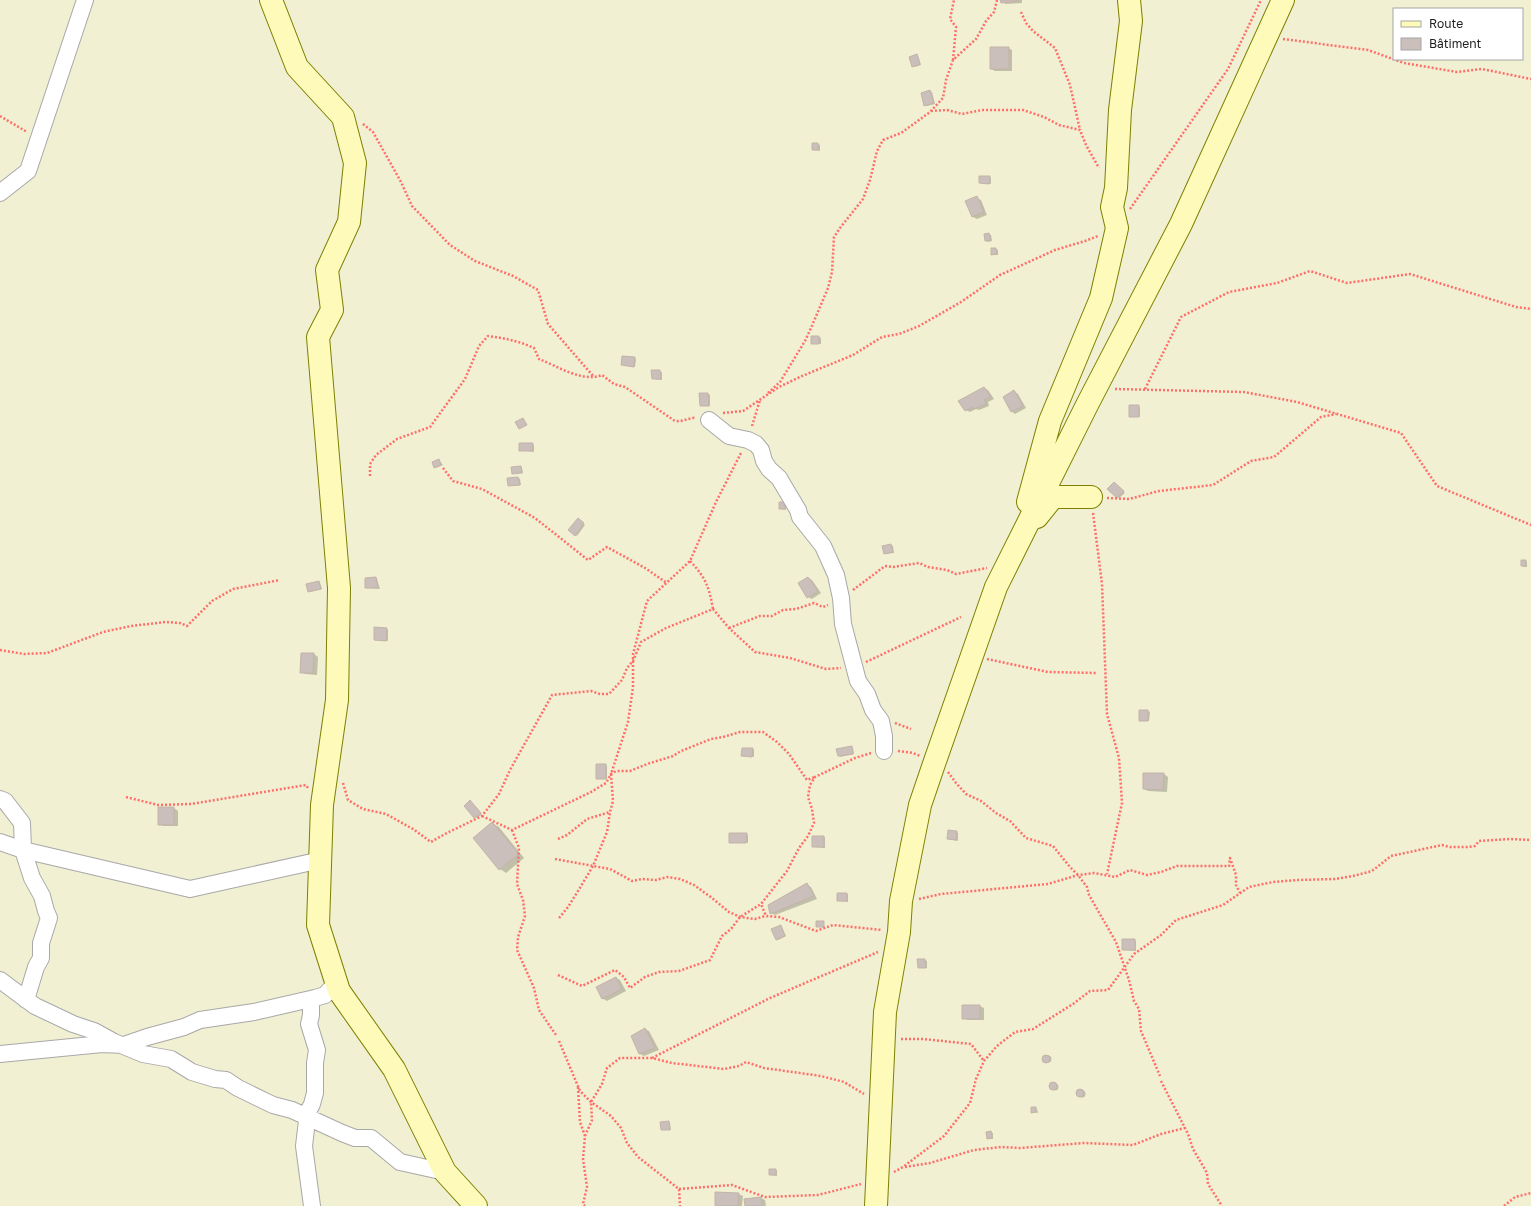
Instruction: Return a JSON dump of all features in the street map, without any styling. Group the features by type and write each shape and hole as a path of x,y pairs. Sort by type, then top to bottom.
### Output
{"street":[{"path":"0,193 28,171 85,0"},
{"path":"271,0 297,67 343,117 355,163 349,222 327,270 332,310 318,337 339,588 337,700 322,804 318,925 339,991 394,1069 445,1172 476,1206"},
{"path":"1020,538 1023,521 1050,421 1101,298 1117,228 1112,206 1116,188 1120,110 1131,21 1129,0"},
{"path":"876,1206 885,1012 899,932 900,901 920,804 996,587 1096,388 1181,224 1283,0"},
{"path":"709,420 729,436 748,440 756,444 761,450 764,461 769,469 779,478 798,510 800,517 823,546 836,575 841,598 843,624 858,681 867,694 873,710 881,720 884,736 884,751"},
{"path":"1020,538 1053,497 1091,497"},
{"path":"0,799 5,802 22,823 23,850 32,878 42,896 49,918 41,943 41,958 36,967 26,1000"},
{"path":"0,842 23,850 190,889 321,860"},
{"path":"0,980 36,1006 73,1024 94,1031 114,1042 143,1054 171,1059 192,1072 215,1079 226,1080 238,1088 266,1101 292,1110 355,1138 371,1138 400,1162 445,1172"},
{"path":"0,1054 95,1045 124,1045 184,1027 200,1020 254,1012 325,995 336,983"},
{"path":"311,999 311,1015 309,1024 317,1050 314,1093 312,1104 308,1112 304,1146 312,1206"}],"path":[{"path":"512,830 591,792 606,782 611,774 628,722 633,687 633,654 647,601 690,561 716,502 748,440 760,400 780,382 805,341 828,288 832,272 834,237 863,199 870,180 877,151 883,140 901,133 930,112 943,98 946,80 953,60 956,27 950,19 954,0"},
{"path":"953,60 976,39 986,21 994,12 997,0"},
{"path":"370,476 370,464 376,455 397,439 430,427 465,379 479,346 488,336 503,337 523,343 534,348 539,359 577,374 595,378 602,375 614,384 625,387 675,421 683,422 693,418 709,420 723,413 743,411 779,387 853,355 882,337 899,334 919,326 961,302 1000,275 1055,250 1085,241 1117,228 1228,69 1261,0"},
{"path":"1021,12 1026,23 1033,31 1055,48 1070,85 1080,130 1086,145 1099,168 1116,188"},
{"path":"1266,36 1368,50 1393,59"},
{"path":"1396,60 1404,63 1457,72 1482,69 1531,79"},
{"path":"930,112 947,110 962,114 982,110 1023,110 1044,117 1059,125 1080,130"},
{"path":"0,116 38,139"},
{"path":"343,117 358,120 373,132 401,182 412,206 450,245 476,261 513,276 538,290 548,324 595,378"},
{"path":"1145,389 1181,317 1229,292 1277,283 1310,271 1347,283 1410,274 1516,307 1531,309"},
{"path":"1096,388 1244,392 1297,402 1401,433 1437,486 1531,525"},
{"path":"1107,874 1122,803 1119,758 1107,714 1102,584 1091,497 1129,499 1159,491 1213,485 1251,461 1274,458 1321,417 1336,414"},
{"path":"443,468 453,481 482,489 535,518 588,560 607,547 645,568 667,583"},
{"path":"690,561 699,570 707,584 713,609 729,628 755,652 790,658 826,669 854,667 961,617"},
{"path":"729,628 760,616 772,616 783,610 796,609 814,603 824,607 841,598 885,566 893,567 918,563 928,567 947,570 956,574 1007,564"},
{"path":"0,650 24,654 47,653 103,632 131,626 166,622 180,623 187,626 212,601 233,589 280,580"},
{"path":"342,778 348,800 364,809 386,814 413,828 431,842 482,816 499,794 510,770 552,695 590,691 600,694 609,694 622,680 627,668 633,661 641,642 666,628 713,609"},
{"path":"971,655 1048,672 1097,673"},
{"path":"611,774 616,771 630,771 646,764 673,756 681,751 711,739 740,732 763,732 777,742 789,754 807,780 855,758 884,751 913,753 935,761 946,769 966,794 981,801 996,813 1010,821 1026,838 1053,846 1087,887 1091,898 1116,942 1134,1001 1139,1009 1141,1031 1160,1076"},
{"path":"559,918 572,902 593,866 607,832 613,802 611,774"},
{"path":"558,975 582,986 615,970 624,977 630,988 645,977 659,972 679,971 710,960 722,936 731,929 740,917 761,904 787,871 799,848 808,836 814,823 808,797 810,785 815,777"},
{"path":"126,797 158,805 191,804 306,785 322,804"},
{"path":"558,839 568,835 587,819 610,812"},
{"path":"482,816 512,830 519,848 517,884 523,900 525,916 518,937 516,950 534,988 539,1010 556,1035"},
{"path":"559,1040 580,1091 591,1102 611,1116 622,1128 626,1143 638,1157 679,1189 732,1185 765,1197 818,1195 877,1180 903,1167 944,1136 970,1103 976,1079 984,1061 997,1046 1015,1032 1033,1029 1073,1004 1090,991 1108,990 1134,954 1160,935 1176,920 1223,905 1249,887 1273,882 1335,879 1372,871 1391,856 1442,845 1450,847 1467,847 1475,846 1479,841 1510,839 1531,840"},
{"path":"900,901 941,894 1048,884 1078,875 1094,873 1107,874 1115,877 1130,870 1147,875 1161,872 1176,866 1229,866 1230,858 1236,875 1236,886 1240,893"},
{"path":"555,859 563,862 576,862 610,869 632,881 642,879 656,880 667,877 680,879 694,885 729,912 740,917 755,919 766,916 779,917 816,931 833,925 899,932"},
{"path":"761,904 766,916"},
{"path":"652,1058 770,998 877,953 899,932"},
{"path":"884,1039 923,1039 971,1044 984,1061"},
{"path":"585,1206 584,1204 587,1187 584,1159 585,1136 592,1120 591,1102 602,1084 607,1068 620,1058 652,1058 672,1063 724,1069 738,1066 746,1062 764,1068 821,1076 844,1082 869,1098 880,1117"},
{"path":"1161,1081 1185,1128 1193,1149 1207,1173 1208,1184 1222,1206"},
{"path":"578,1084 580,1122 585,1136"},
{"path":"903,1167 930,1163 974,1150 1001,1147 1020,1148 1084,1143 1133,1145 1161,1134 1182,1130 1185,1128"},
{"path":"679,1189 680,1206"},
{"path":"1504,1206 1515,1197 1531,1194"}],"green space":[{"path":"0,0 1531,0 1531,1206 0,1206"}],"building":[{"path":"1000,0 1019,0 1019,1 1001,3"},
{"path":"990,47 1009,47 1009,69 990,69"},
{"path":"917,54 920,64 912,67 909,57"},
{"path":"930,90 934,103 924,106 921,93"},
{"path":"812,143 818,143 818,150 812,150"},
{"path":"979,176 990,176 989,184 979,183"},
{"path":"977,196 984,212 972,217 965,201"},
{"path":"989,233 991,240 985,241 984,234"},
{"path":"991,248 996,248 997,254 991,255"},
{"path":"811,336 819,336 819,344 811,344"},
{"path":"622,356 635,357 634,367 621,365"},
{"path":"651,370 660,370 661,379 652,379"},
{"path":"984,387 991,397 984,400 986,404 974,409 972,407 965,411 958,401"},
{"path":"1014,390 1023,406 1011,412 1003,397"},
{"path":"699,393 708,393 709,406 700,406"},
{"path":"1129,405 1139,405 1139,417 1129,417"},
{"path":"523,418 527,425 519,429 515,422"},
{"path":"519,443 533,443 532,451 519,451"},
{"path":"439,459 441,465 434,468 432,462"},
{"path":"521,466 522,473 512,474 511,467"},
{"path":"518,477 520,485 508,486 507,478"},
{"path":"1114,482 1124,491 1117,498 1107,489"},
{"path":"779,502 785,502 785,509 779,509"},
{"path":"578,518 584,523 575,536 568,530"},
{"path":"891,544 893,552 884,554 882,546"},
{"path":"1521,560 1526,560 1526,566 1521,566"},
{"path":"376,577 378,588 365,588 365,578"},
{"path":"808,577 818,591 807,598 798,583"},
{"path":"319,581 321,589 308,592 306,584"},
{"path":"374,627 387,628 386,641 374,640"},
{"path":"301,653 314,653 313,673 300,673"},
{"path":"1139,710 1148,710 1148,721 1139,721"},
{"path":"852,746 853,754 838,756 836,749"},
{"path":"742,748 753,748 752,757 741,756"},
{"path":"596,764 606,764 606,779 596,779"},
{"path":"1143,773 1164,773 1163,790 1143,789"},
{"path":"470,800 481,813 474,818 464,806"},
{"path":"158,807 174,807 174,825 158,825"},
{"path":"492,822 519,854 499,870 473,838"},
{"path":"948,830 957,831 956,840 947,839"},
{"path":"729,833 747,833 746,843 729,843"},
{"path":"812,836 824,836 824,847 812,847"},
{"path":"807,883 814,896 770,914 768,905"},
{"path":"837,893 847,893 847,901 837,901"},
{"path":"816,921 824,921 824,927 816,927"},
{"path":"781,925 785,936 776,940 771,929"},
{"path":"1122,939 1135,939 1135,950 1122,950"},
{"path":"917,959 925,959 926,968 918,968"},
{"path":"616,977 622,989 602,999 596,987"},
{"path":"962,1005 980,1005 980,1019 962,1019"},
{"path":"645,1028 655,1048 639,1054 631,1036"},
{"path":"1046,1055 1049,1056 1049,1062 1046,1063 1043,1062 1042,1059 1043,1056"},
{"path":"1053,1082 1056,1083 1056,1089 1053,1090 1050,1089 1049,1086 1050,1083"},
{"path":"1080,1089 1083,1090 1083,1096 1080,1097 1077,1096 1076,1093 1077,1090"},
{"path":"1031,1107 1036,1107 1036,1112 1031,1113"},
{"path":"669,1121 670,1130 661,1130 660,1122"},
{"path":"991,1131 992,1138 987,1139 986,1132"},
{"path":"769,1169 776,1169 776,1175 769,1175"},
{"path":"715,1192 739,1193 738,1206 715,1206"},
{"path":"761,1197 762,1206 745,1206 744,1199"}]}
